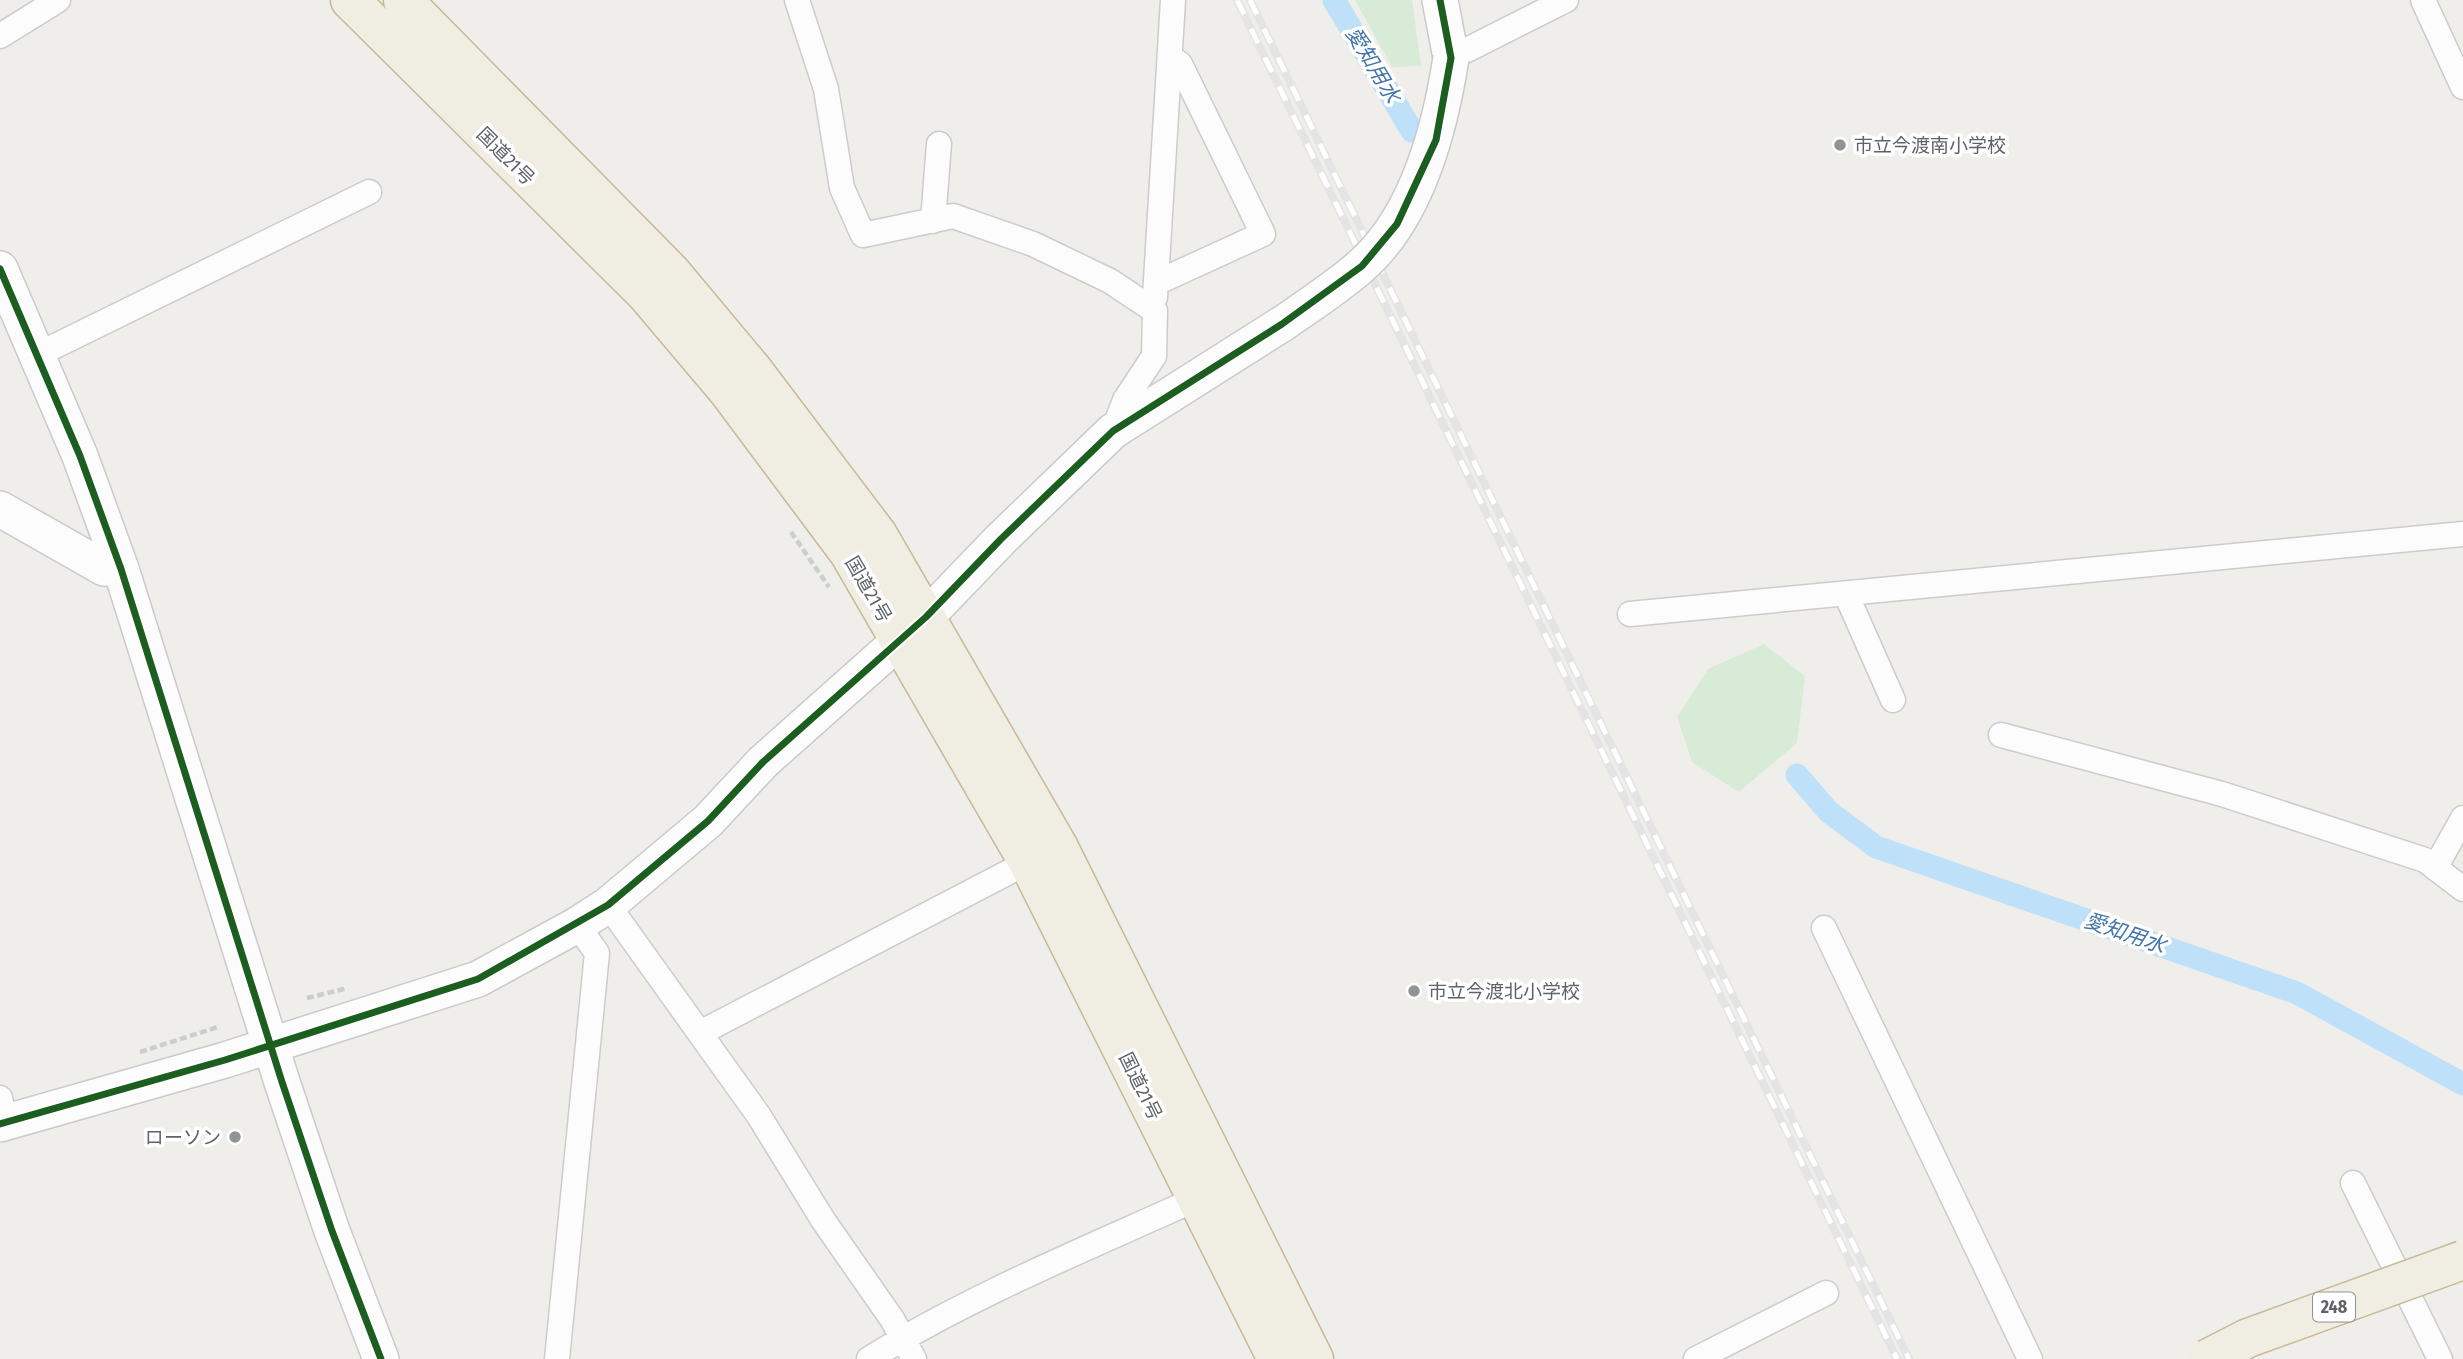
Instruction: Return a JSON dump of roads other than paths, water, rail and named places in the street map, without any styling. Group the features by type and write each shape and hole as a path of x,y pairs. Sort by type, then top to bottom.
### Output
{"highway":[{"name":"国道21号","path":"350,0 646,294 727,391 912,629 1058,846 1314,1359"},
{"name":"国道21号","path":"403,0 671,272 753,370 878,535 912,629 1277,1359"},
{"name":"248","path":"2207,1359 2248,1338 2463,1260"}],"street":[{"path":"0,36 58,0"},
{"path":"797,0 826,89 842,188 863,235 953,216 1033,244 1110,281 1155,311"},
{"path":"1113,431 1125,400 1154,356 1173,0"},
{"path":"2,1115 271,1045 478,979 578,925 608,905 708,821 763,762 912,629 1113,431 1282,324 1362,266 1396,224 1436,140 1451,58 1440,0"},
{"path":"1451,58 1566,0"},
{"path":"2423,0 2456,55 2463,87"},
{"path":"1156,283 1263,234 1180,64 1170,57"},
{"path":"933,220 939,144"},
{"path":"38,354 369,192"},
{"path":"0,269 80,456 121,569 332,1231 381,1359"},
{"path":"0,509 104,568 121,569"},
{"path":"1630,614 2461,538"},
{"path":"1846,594 1893,700"},
{"path":"2001,735 2222,794 2425,860 2463,889"},
{"path":"2435,868 2463,818"},
{"path":"700,1033 1028,862"},
{"path":"608,905 759,1116 908,1349"},
{"path":"556,1359 597,953 578,925"},
{"path":"1824,928 2030,1359"},
{"path":"2353,1184 2440,1359"},
{"path":"869,1359 908,1349 1023,1277 1196,1199"},
{"path":"1696,1359 1826,1293"}],"waterway":[{"name":"愛知用水","path":"1334,0 1412,131"},
{"name":"愛知用水","path":"1797,775 1829,812 1876,847 2297,993 2463,1084"}],"railway":[{"path":"1237,0 1897,1359"},
{"path":"1250,0 1909,1359"}],"place":[{"name":"市立今渡南小学校","path":"1840,145"},
{"name":"市立今渡北小学校","path":"1414,991"},
{"name":"ローソン","path":"235,1137"}]}
